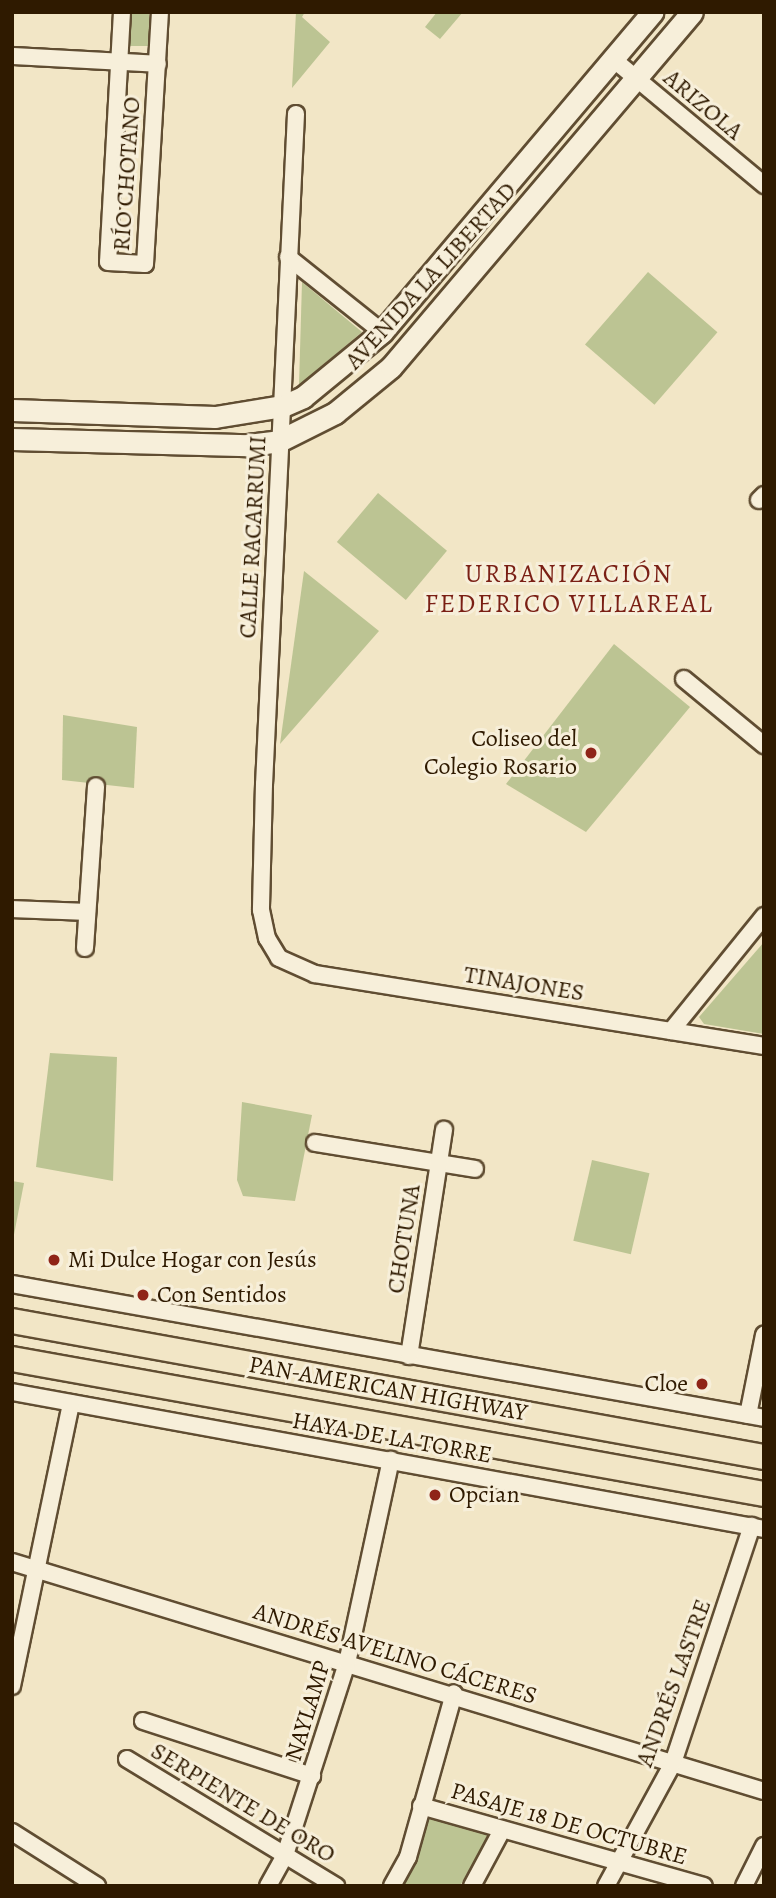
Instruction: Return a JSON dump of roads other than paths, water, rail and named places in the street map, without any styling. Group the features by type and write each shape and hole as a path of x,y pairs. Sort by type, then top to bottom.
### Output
{"main road":[{"name":"AVENIDA LA LIBERTAD","path":"12,410 215,417 283,406 303,397 382,332 652,12"},
{"name":"AVENIDA LA LIBERTAD","path":"12,439 213,447 279,440 335,413 364,391 444,306 692,12"},
{"path":"422,286 444,306"},
{"path":"147,446 149,416"},
{"name":"PAN-AMERICAN HIGHWAY","path":"12,1321 764,1457"},
{"name":"PAN-AMERICAN HIGHWAY","path":"12,1359 764,1494"}],"street":[{"name":"RÍO CHOTANO","path":"122,12 108,262 145,264 160,12"},
{"path":"12,56 158,64"},
{"name":"ARIZOLA","path":"612,59 760,175"},
{"name":"CALLE RACARRUMI","path":"279,958 267,938 261,910 279,440 283,406 296,114"},
{"path":"288,257 382,332"},
{"path":"684,679 764,745"},
{"path":"85,948 96,786"},
{"path":"12,909 87,912"},
{"path":"671,1031 764,916"},
{"name":"TINAJONES","path":"279,958 315,974 764,1046"},
{"name":"CHOTUNA","path":"409,1356 444,1130"},
{"path":"315,1143 440,1161 475,1169"},
{"path":"12,1284 756,1416 764,1335"},
{"name":"HAYA DE LA TORRE","path":"12,1392 758,1528"},
{"path":"12,1686 71,1404"},
{"name":"NAYLAMP","path":"268,1886 285,1855 347,1663 391,1460"},
{"name":"ANDRÉS LASTRE","path":"606,1886 673,1763 758,1528"},
{"name":"ANDRÉS AVELINO CÁCERES","path":"12,1562 454,1693 764,1791"},
{"path":"392,1886 408,1857 454,1693"},
{"path":"143,1721 312,1776"},
{"name":"SERPIENTE DE ORO","path":"127,1759 336,1886"},
{"name":"PASAJE 18 DE OCTUBRE","path":"421,1806 704,1886"},
{"path":"472,1886 502,1830"},
{"path":"12,1832 97,1886"},
{"path":"744,1886 764,1846"}],"place":[{"name":"Coliseo del Colegio Rosario","path":"591,753"},
{"name":"Mi Dulce Hogar con Jesús","path":"54,1260"},
{"name":"Con Sentidos","path":"143,1295"},
{"name":"Cloe","path":"702,1384"},
{"name":"Opcian","path":"435,1495"}],"district":[{"name":"URBANIZACIÓN FEDERICO VILLAREAL","path":"569,589"}]}
